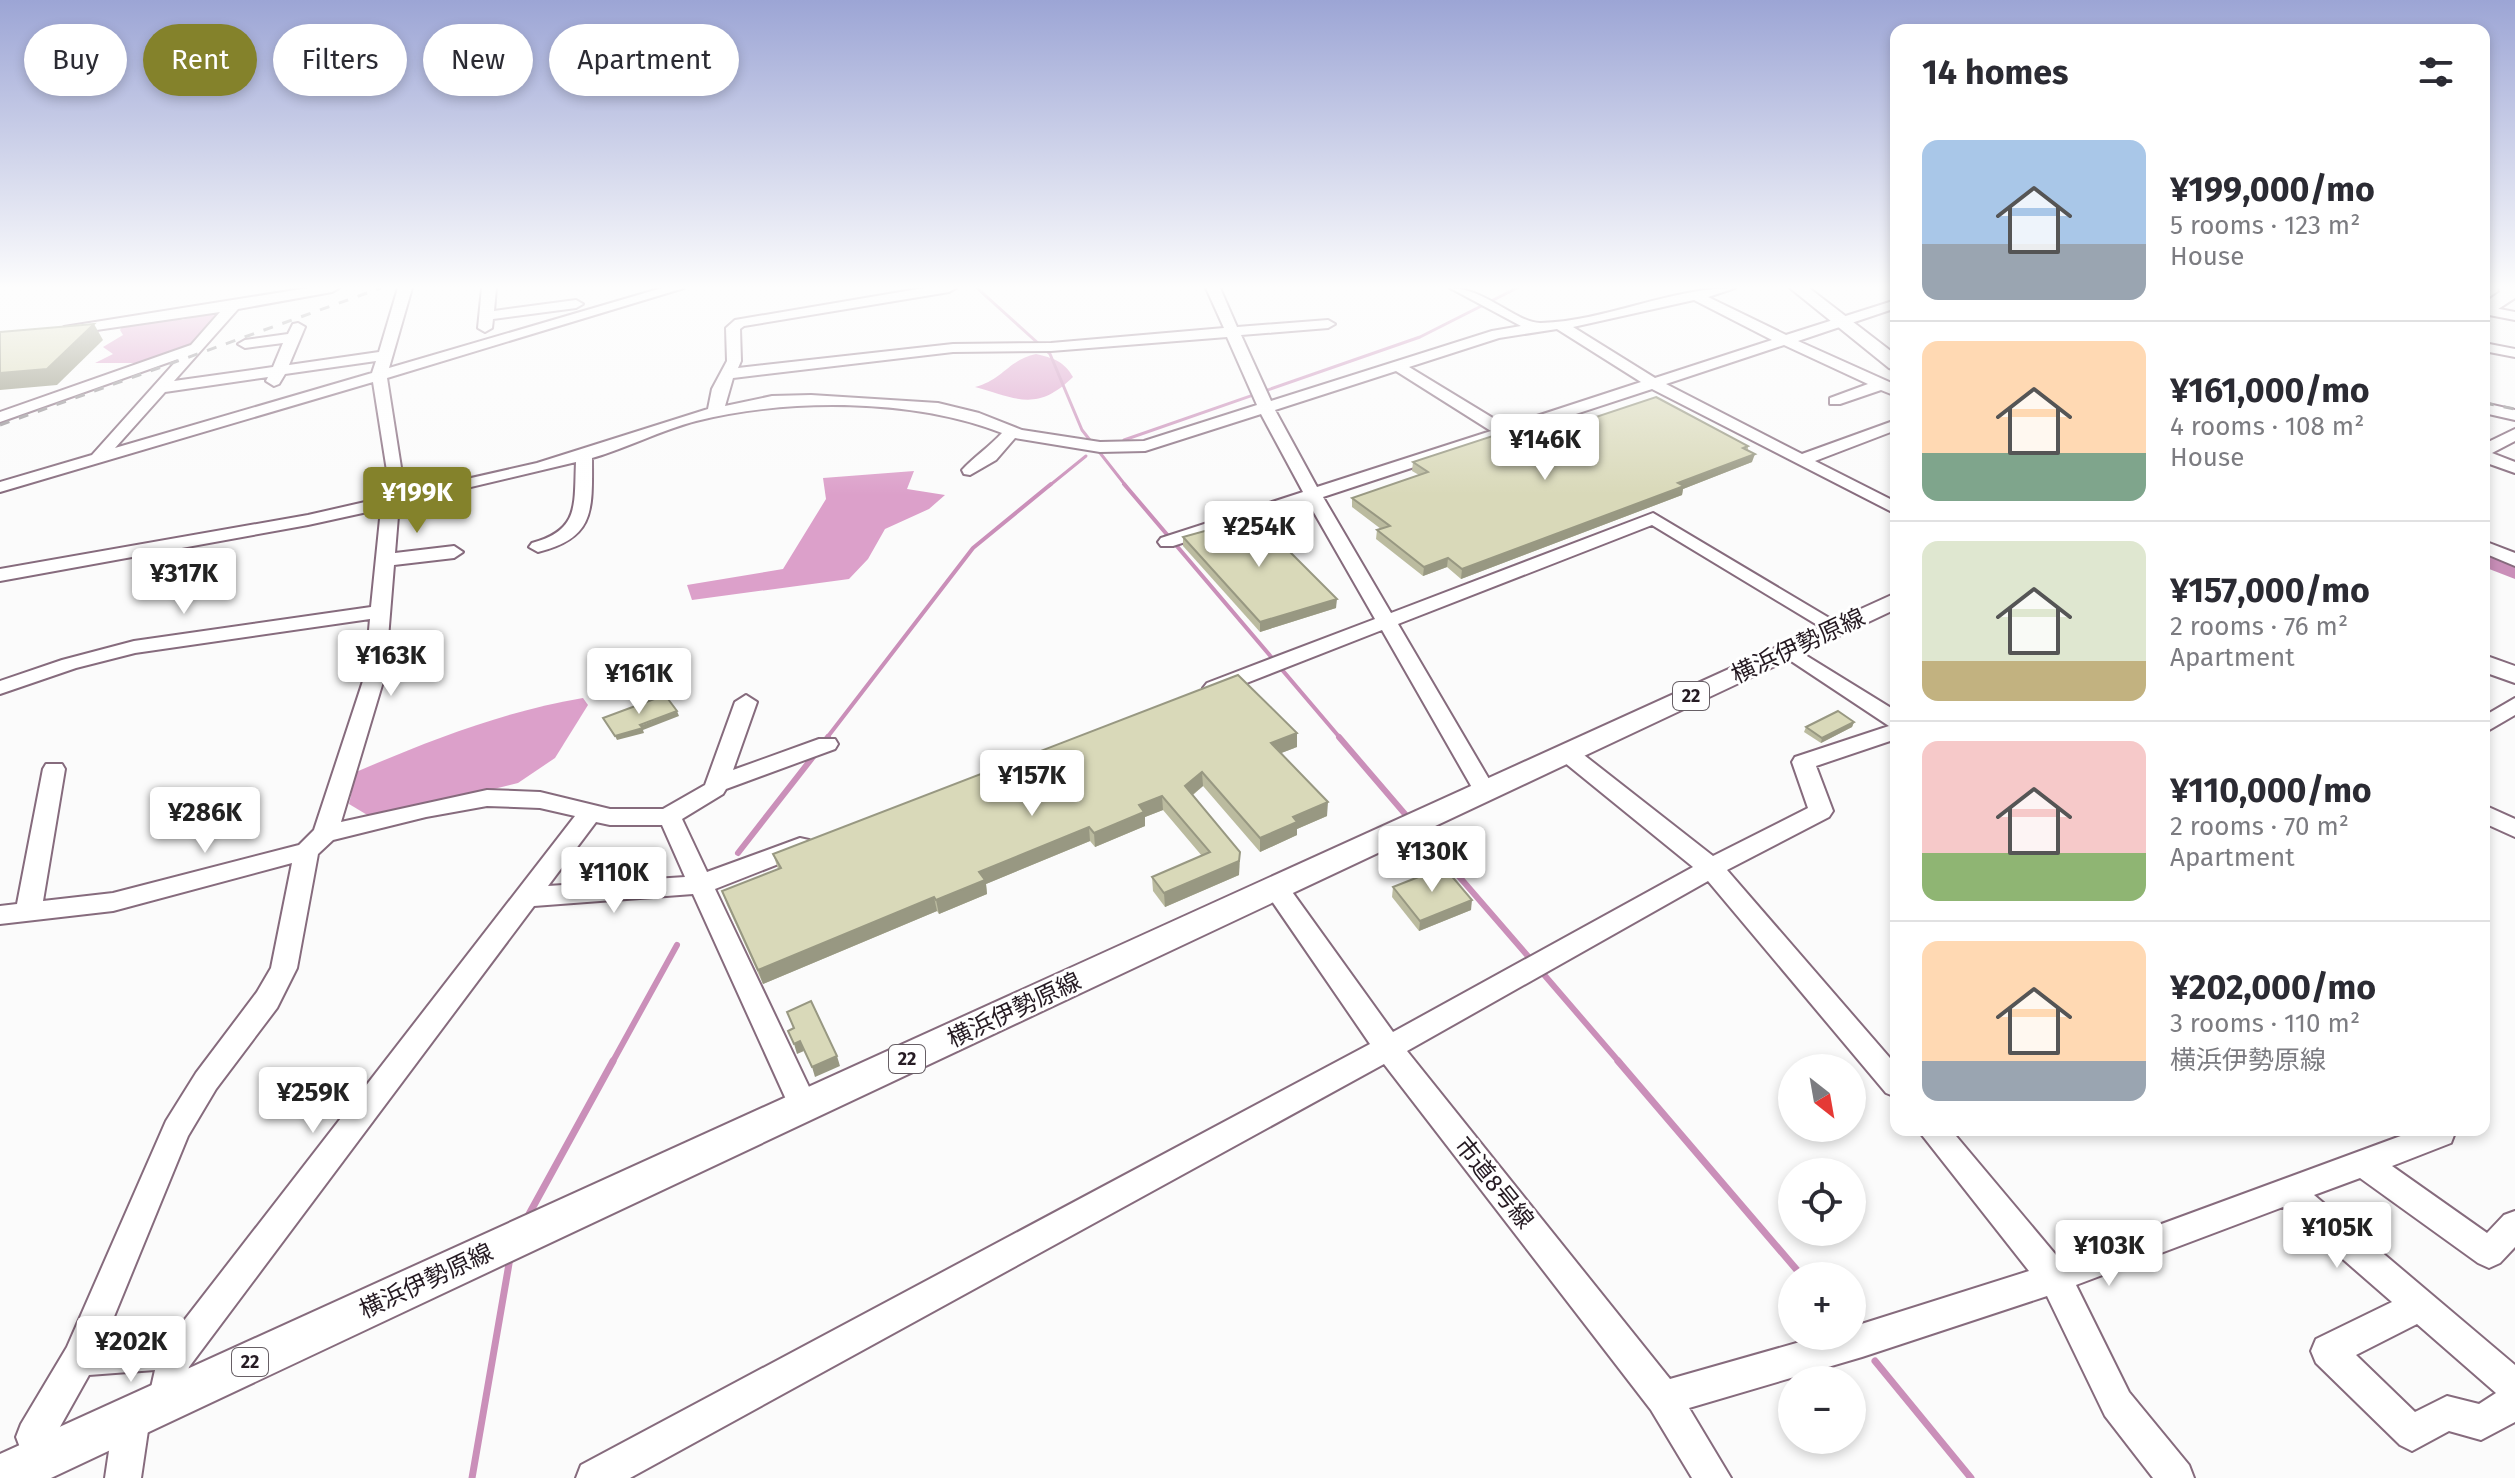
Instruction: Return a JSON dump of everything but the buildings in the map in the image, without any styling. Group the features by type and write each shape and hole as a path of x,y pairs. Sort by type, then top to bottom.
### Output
{"main road":[{"name":"横浜伊勢原線","path":"0,1478 1890,603"},
{"path":"2490,657 2515,667"},
{"path":"2490,665 2515,675"}],"street":[{"path":"0,417 170,357"},
{"path":"101,460 190,357"},
{"path":"275,378 285,357"},
{"path":"165,387 275,378 376,357"},
{"path":"34,1437 79,1359 176,1130 206,1081 267,1000 284,968 316,843 375,675 390,505 396,496 395,471 379,375 385,357"},
{"path":"0,487 101,460 441,357"},
{"path":"716,410 720,389 734,357"},
{"path":"729,374 876,357"},
{"path":"1244,357 1277,433 1485,791"},
{"path":"0,575 274,527 584,456 716,410 781,400 954,410 1015,434 1109,448 1159,443 1262,398 1422,357"},
{"path":"1610,357 1651,383 1890,506"},
{"path":"1171,541 1732,357"},
{"path":"1821,357 1889,388"},
{"path":"0,431 185,363"},
{"path":"1396,365 1503,431"},
{"path":"1835,401 1889,388"},
{"path":"2490,409 2515,415"},
{"path":"1801,460 1890,427"},
{"path":"970,470 1015,434"},
{"path":"2490,450 2515,434"},
{"path":"538,547 559,542 571,535 581,508 584,456"},
{"path":"2490,457 2515,468"},
{"path":"1189,698 1653,518 1836,628"},
{"path":"2490,549 2515,560"},
{"path":"385,560 454,552"},
{"path":"0,688 69,664 134,647 383,611"},
{"path":"1789,651 1890,717"},
{"path":"0,915 113,902 426,809 487,798 540,800 636,820 669,816 715,789 746,702"},
{"path":"2490,722 2515,705"},
{"path":"594,1478 1388,1048 1711,868 1821,811 1803,762 1890,733"},
{"path":"718,784 818,748"},
{"path":"1567,753 1711,868 1890,1078"},
{"path":"28,912 54,769"},
{"path":"123,1478 149,1409 179,1352 426,1033 591,812"},
{"path":"669,816 804,1108"},
{"path":"2490,816 2515,829"},
{"path":"525,897 700,885 823,837"},
{"name":"市道8号線","path":"1276,888 1388,1048 1663,1398 1713,1478"},
{"path":"1938,1136 2055,1278 2117,1404 2176,1478"},
{"path":"1663,1398 1833,1349 2055,1278 2436,1136"},
{"path":"2364,1163 2489,1253 2515,1225"},
{"path":"2287,1191 2515,1387"},
{"path":"2422,1305 2328,1351 2412,1433 2447,1413 2481,1422 2515,1402"},
{"path":"79,1359 179,1352"}],"shaded area":[{"path":"107,357 160,357 144,363 95,363"},
{"path":"1026,357 1048,357 1058,361 1073,377 1049,395 1038,399 1015,398 975,387 992,380"},
{"path":"914,471 907,489 945,495 929,509 885,529 868,559 849,579 692,600 687,585 783,569 826,499 823,478"},
{"path":"583,698 588,705 555,758 518,783 409,810 369,816 349,804 356,772 467,728"}],"waterway":[{"path":"1051,357 1082,430 1126,486"},
{"path":"1124,440 1363,357"},
{"path":"1049,486 1086,456"},
{"path":"826,739 973,548 1051,484"},
{"path":"1124,484 1341,739"},
{"path":"2490,561 2515,572"},
{"path":"824,742 828,737"},
{"path":"1339,737 1405,814"},
{"path":"738,853 816,753"},
{"path":"1424,836 1533,962"},
{"path":"612,1063 677,945"},
{"path":"1540,970 1620,1063"},
{"path":"528,1216 613,1061"},
{"path":"1618,1061 1790,1262"},
{"path":"472,1478 510,1258"},
{"path":"1875,1361 1971,1478"}],"railway":[{"path":"0,425 189,357"},
{"path":"2490,404 2515,409"}]}
